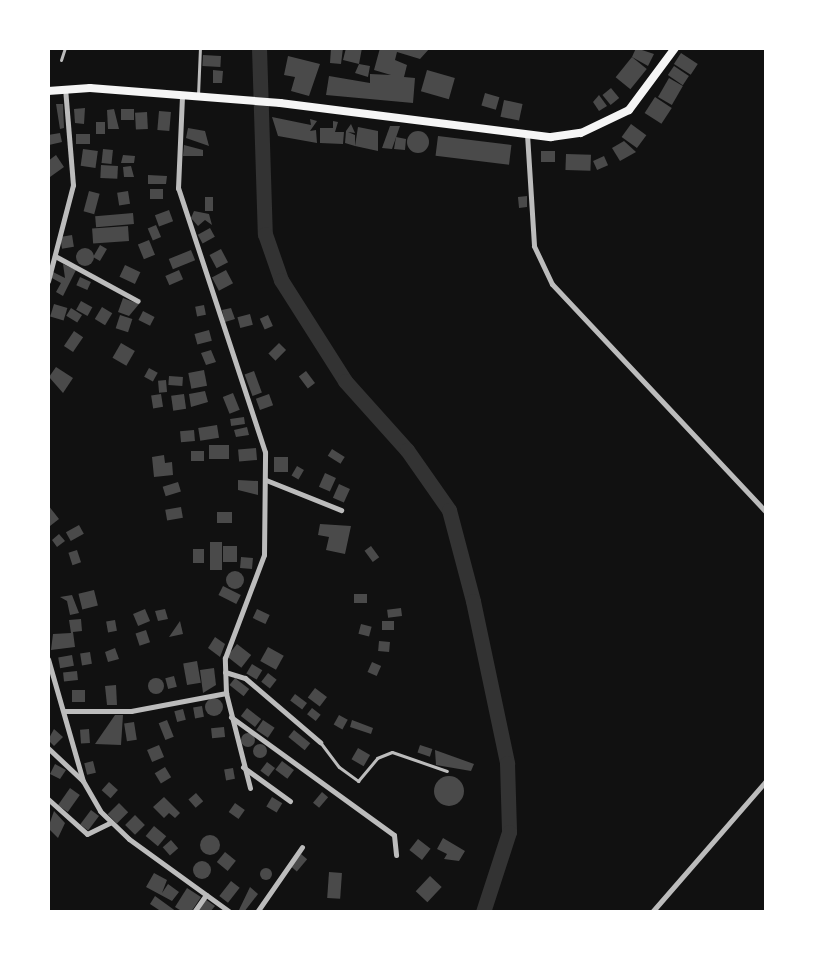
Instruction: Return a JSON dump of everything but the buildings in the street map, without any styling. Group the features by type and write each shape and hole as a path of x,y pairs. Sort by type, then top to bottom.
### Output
{"main road":[{"path":"48,90 65,88 223,98 526,134 581,134 609,123 650,88 675,48"}],"street":[{"path":"48,282 73,185 65,88"},
{"path":"182,95 177,158 184,218 261,439 266,480 261,574 225,672 231,717 250,788"},
{"path":"526,134 530,213 540,265 575,313 766,512"},
{"path":"55,256 138,301"},
{"path":"266,480 341,510"},
{"path":"48,659 65,711 83,781"},
{"path":"225,672 245,678 320,742"},
{"path":"48,681 56,686"},
{"path":"65,711 131,711 226,693"},
{"path":"231,717 394,835 396,855"},
{"path":"48,748 83,781 110,823 230,912"},
{"path":"243,767 290,801"},
{"path":"652,912 766,781"},
{"path":"48,799 87,834 110,823"},
{"path":"257,912 302,847"},
{"path":"194,912 206,895"}],"lane":[{"path":"61,60 65,48"},
{"path":"198,96 200,48"},
{"path":"320,742 339,767 358,781 377,758 392,752 447,771"}],"waterway":[{"path":"259,48 265,234 281,280 345,381 407,450 449,510 473,601 507,763 509,832 483,912"}]}
